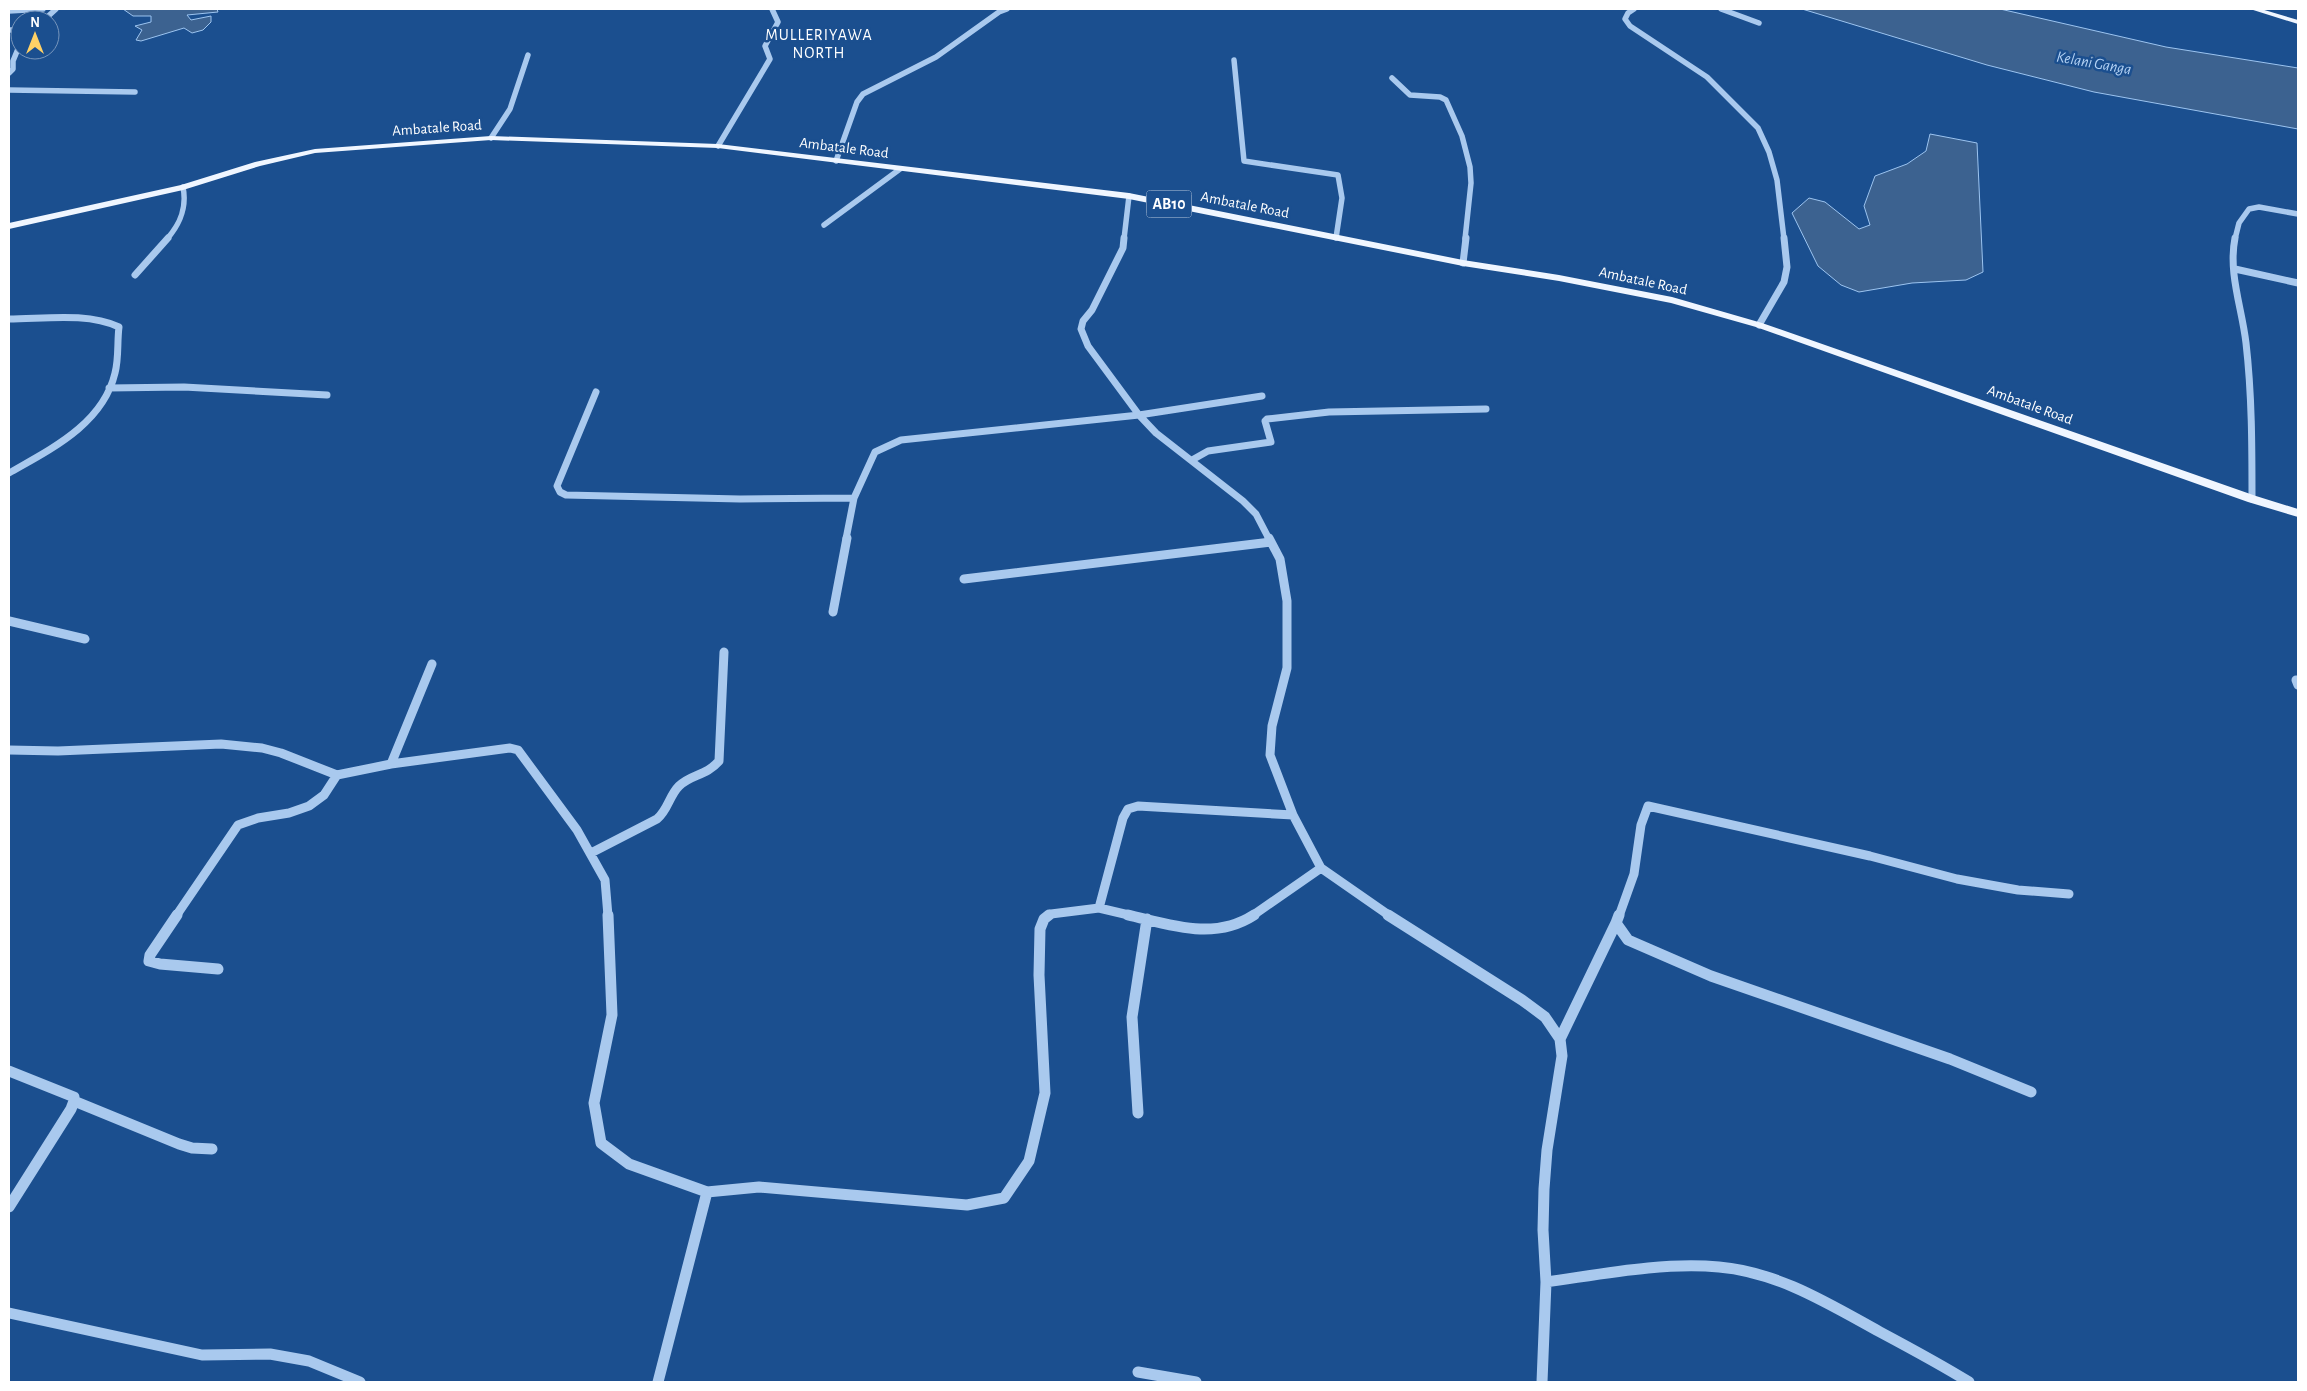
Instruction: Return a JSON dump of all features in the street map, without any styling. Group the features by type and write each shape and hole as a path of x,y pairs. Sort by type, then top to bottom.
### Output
{"main road":[{"path":"2254,9 2298,22"},
{"name":"Ambatale Road","path":"9,226 183,188 265,162 315,151 491,138 653,142 718,146 1129,196 1463,263 1640,293 1759,325 1963,395 2252,499 2298,513"}],"street":[{"path":"9,10 43,9"},
{"path":"718,146 770,59 765,46 778,22 772,9"},
{"path":"836,161 857,102 863,94 936,57 998,12 1007,9"},
{"path":"1634,9 1628,13 1624,20 1707,78 1758,128 1769,152 1777,180 1787,267 1784,282 1759,325"},
{"path":"1722,9 1720,10 1759,23"},
{"path":"491,138 506,120 514,102 528,55"},
{"path":"9,73 13,69 15,60"},
{"path":"1234,60 1244,161 1338,175 1341,183 1341,204 1336,238"},
{"path":"1392,78 1410,95 1416,97 1440,97 1446,100 1462,136 1470,167 1471,183 1463,263"},
{"path":"9,90 135,92"},
{"path":"824,225 900,169"},
{"path":"136,275 175,230 186,202 183,188"},
{"path":"1129,196 1123,248 1081,329 1088,346 1138,416 1156,433 1243,501 1256,514 1280,559 1287,601 1287,668 1272,726 1270,755 1293,815 1321,868 1374,906 1522,1000 1545,1018 1560,1038 1562,1056 1547,1150 1544,1189 1543,1230 1546,1282 1542,1382"},
{"path":"2252,499 2253,410 2244,322 2233,251 2237,230 2245,212 2249,209 2259,207 2298,214"},
{"path":"2235,269 2298,283"},
{"path":"9,319 94,320 114,323 119,327 115,375 98,409 72,435 9,473"},
{"path":"109,388 184,387 327,395"},
{"path":"596,392 557,486 560,492 566,495 740,500 854,498"},
{"path":"833,612 854,498 875,452 887,444 901,440 1138,416 1262,396"},
{"path":"1192,460 1208,451 1271,442 1265,421 1267,418 1329,412 1486,409"},
{"path":"964,579 1271,542"},
{"path":"9,621 85,639"},
{"path":"591,853 658,819 664,814 677,788 682,784 710,773 719,761 724,652"},
{"path":"391,764 432,664"},
{"path":"2298,680 2296,680 2298,684"},
{"path":"9,750 58,751 221,744 262,748 281,753 337,776 391,764 510,748 518,750 577,830 605,880 611,954 612,1015 594,1103 601,1143 629,1164 707,1192 759,1187 967,1205 1004,1198 1029,1161 1045,1093 1039,975 1040,929 1044,918 1051,914 1099,908 1147,918 1181,928 1207,930 1224,928 1252,917 1321,868"},
{"path":"218,969 160,964 149,961 150,955 238,825 249,819 278,816 303,810 319,800 337,776"},
{"path":"1099,908 1123,818 1128,809 1138,806 1152,806 1293,815"},
{"path":"1560,1038 1630,891 1638,854 1641,821 1648,806 1664,808 1870,856 1957,879 2018,890 2069,894"},
{"path":"1138,1112 1132,1018 1147,918"},
{"path":"1616,923 1628,940 1711,976 1950,1059 2031,1092"},
{"path":"9,1071 74,1097 71,1109 9,1207"},
{"path":"74,1101 179,1144 192,1148 212,1150"},
{"path":"658,1382 707,1192"},
{"path":"1546,1282 1662,1268 1719,1267 1752,1272 1784,1282 1834,1306 1969,1382"},
{"path":"9,1313 202,1355 270,1354 309,1361 360,1382"},
{"path":"1138,1372 1196,1382"}],"water":[{"path":"123,9 217,9 218,12 187,15 191,20 211,16 211,22 203,30 192,33 184,28 141,41 136,40 142,30 135,26 151,22 151,16 133,16"},
{"name":"Kelani Ganga","path":"1802,9 2000,9 2166,47 2298,68 2298,129 2094,92 1987,65"},
{"path":"1930,134 1977,143 1983,272 1966,280 1912,283 1859,292 1841,285 1818,266 1792,213 1809,198 1825,202 1859,229 1870,225 1864,206 1875,176 1907,164 1926,151"}],"district":[{"name":"MULLERIYAWA NORTH","path":"819,44"}]}
